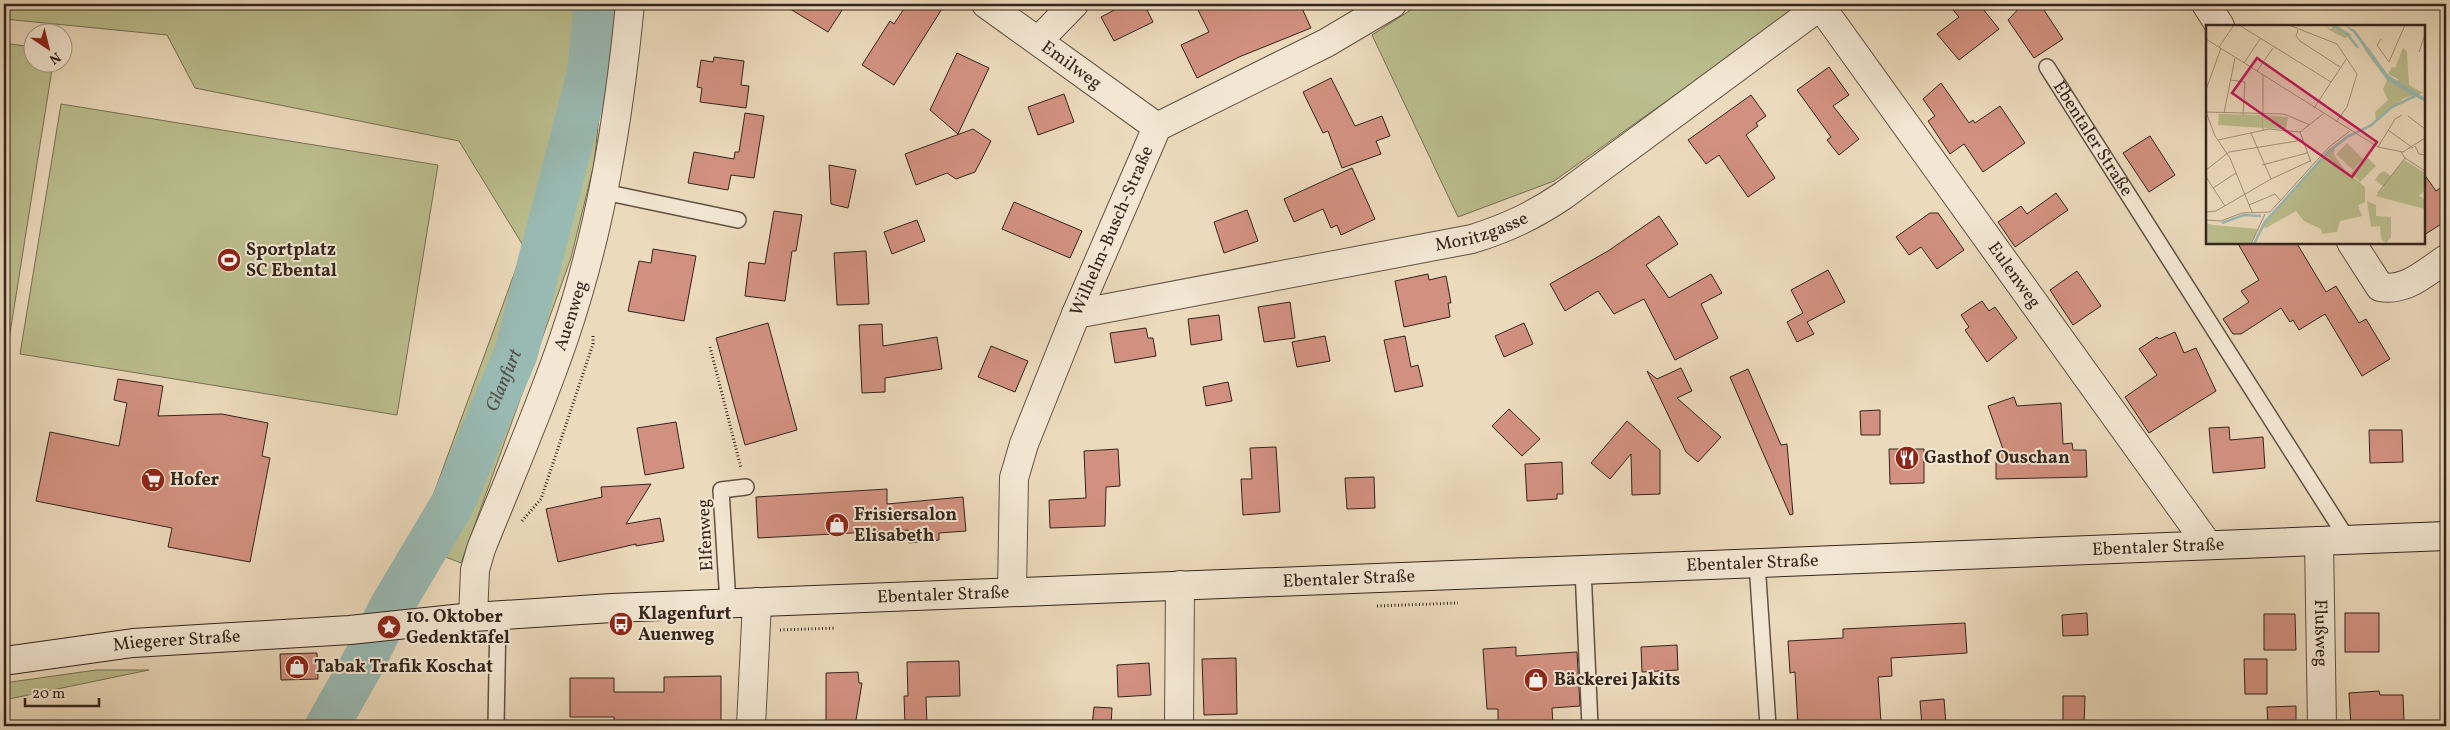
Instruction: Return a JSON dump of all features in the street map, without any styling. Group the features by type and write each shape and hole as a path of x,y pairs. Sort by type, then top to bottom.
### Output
{"street":[{"name":"Auenweg","path":"485,617 475,570 481,549 564,338 604,192 622,84 630,4"},
{"name":"Emilweg","path":"986,4 1157,126"},
{"path":"1039,40 1074,4"},
{"name":"Wilhelm-Busch-Straße","path":"1012,591 1014,478 1024,444 1076,314 1157,126 1326,43 1392,4"},
{"name":"Moritzgasse","path":"1076,314 1462,241 1510,227 1538,213 1564,195 1821,4"},
{"name":"Eulenweg","path":"1821,4 2208,545"},
{"path":"2206,4 2219,25"},
{"path":"2352,244 2380,288 2392,289 2403,287 2446,259"},
{"name":"Ebentaler Straße","path":"350,630 485,617 728,603 2446,536"},
{"name":"Flußweg","path":"2319,541 2322,726"},
{"path":"1179,726 1180,586"},
{"path":"751,726 757,602"},
{"name":"Miegerer Straße","path":"4,661 133,643 350,630"}],"lane":[{"name":"Ebentaler Straße","path":"2046,67 2348,540"},
{"path":"604,192 738,220"},
{"name":"Elfenweg","path":"728,603 720,490 746,488"},
{"path":"1757,563 1768,726"},
{"path":"1583,569 1590,726"},
{"path":"485,617 496,726"}],"path":[{"path":"710,347 746,488"}],"green space":[{"path":"4,4 611,4 594,164 571,258 461,563 415,545 524,247 459,141 195,88 167,35 72,26 72,22 35,22 4,19"},
{"path":"1420,4 1803,4 1554,181 1458,217 1372,35"},
{"path":"4,43 22,46 22,72 52,72 4,371"},
{"name":"Sportplatz SC Ebental","path":"61,104 438,165 397,415 20,354"},
{"path":"96,670 149,670 4,700 4,683"}],"building":[{"path":"782,4 846,4 828,32"},
{"path":"907,4 945,4 894,85 862,65 890,21 894,24"},
{"path":"1126,4 1144,4 1153,22 1114,41 1101,17"},
{"path":"1195,4 1300,4 1311,28 1239,57 1197,78 1181,45 1209,32"},
{"path":"1948,4 1979,4 1999,29 1959,60 1937,34 1959,17"},
{"path":"2023,4 2040,4 2063,39 2034,58 2008,20"},
{"path":"957,53 989,68 958,134 930,110"},
{"path":"714,57 744,61 741,85 749,86 746,108 700,102 702,88 697,87 701,60 713,62"},
{"path":"1829,67 1849,95 1833,106 1859,139 1839,155 1827,140 1831,137 1797,90"},
{"path":"1331,78 1355,126 1382,116 1390,136 1376,141 1381,154 1342,168 1328,131 1323,133 1303,92"},
{"path":"1941,83 1969,123 1973,120 1975,123 2000,106 2025,143 1983,172 1964,144 1950,154 1928,121 1935,116 1923,99"},
{"path":"1064,94 1074,122 1038,135 1028,107"},
{"path":"1751,95 1766,116 1756,123 1758,126 1746,135 1775,178 1748,197 1719,155 1706,164 1688,140"},
{"path":"745,113 764,116 754,178 731,175 728,190 688,183 694,152 734,159 735,152 739,152"},
{"path":"973,129 991,141 975,172 956,179 947,173 916,185 905,154"},
{"path":"2150,136 2175,175 2149,192 2123,153"},
{"path":"829,165 856,170 848,208 831,204"},
{"path":"1352,168 1375,219 1341,235 1337,225 1331,228 1323,209 1294,222 1284,199"},
{"path":"2425,175 2436,191 2446,184 2446,221 2425,234"},
{"path":"2056,193 2068,210 2015,247 1998,222 2021,206 2027,214"},
{"path":"1014,202 1082,231 1070,258 1002,229"},
{"path":"1247,210 1258,241 1224,253 1214,222"},
{"path":"774,211 802,215 796,251 792,251 785,301 745,296 749,262 765,264"},
{"path":"1930,213 1938,213 1964,250 1937,269 1921,247 1909,255 1896,237"},
{"path":"1659,216 1678,244 1646,265 1669,298 1711,274 1722,293 1701,304 1718,338 1675,360 1644,299 1614,314 1598,291 1565,311 1550,284 1608,251"},
{"path":"917,220 925,241 892,254 884,232"},
{"path":"2238,244 2297,244 2326,292 2336,286 2359,323 2366,319 2390,359 2362,376 2325,314 2299,330 2293,320 2290,322 2281,308 2241,334 2233,334 2223,319 2249,302 2241,291 2259,280"},
{"path":"653,249 696,256 684,321 628,311 639,261 651,263"},
{"path":"866,251 869,304 837,305 834,253"},
{"path":"1828,270 1845,302 1807,322 1814,334 1797,342 1787,322 1803,313 1791,290"},
{"path":"2077,271 2101,306 2073,325 2050,290"},
{"path":"1428,274 1429,280 1446,276 1451,303 1448,303 1450,317 1404,327 1395,281"},
{"path":"1982,301 1989,311 1995,307 2017,338 1987,362 1965,330 1969,327 1961,315"},
{"path":"1290,302 1295,338 1264,342 1258,307"},
{"path":"1219,315 1222,340 1191,345 1188,319"},
{"path":"768,323 797,430 745,445 716,338"},
{"path":"1524,323 1533,344 1504,357 1495,336"},
{"path":"882,324 883,346 937,337 942,369 885,378 885,392 862,393 859,325"},
{"path":"1146,328 1148,338 1153,338 1156,356 1115,363 1110,333"},
{"path":"2175,332 2184,353 2196,348 2216,391 2149,433 2125,397 2157,375 2139,349 2157,337 2159,339"},
{"path":"1325,336 1330,361 1297,367 1292,342"},
{"path":"1405,336 1411,367 1418,365 1423,386 1395,392 1384,340"},
{"path":"991,346 1028,361 1015,392 978,377"},
{"path":"1681,368 1692,391 1677,398 1721,437 1698,462 1686,452 1647,371 1657,379"},
{"path":"1748,369 1781,445 1787,444 1793,514 1790,515 1730,377"},
{"name":"Hofer","path":"118,379 163,386 158,416 222,414 268,423 262,456 270,458 250,562 168,547 172,528 36,501 50,432 119,446 127,403 114,400"},
{"path":"1228,382 1232,401 1206,406 1203,387"},
{"path":"2014,397 2017,406 2061,403 2063,444 2072,443 2073,450 2086,450 2087,477 1996,479 1996,452 2004,452 1988,406"},
{"path":"1509,409 1540,439 1522,456 1492,426"},
{"path":"1880,410 1880,435 1861,435 1860,411"},
{"path":"1627,421 1660,450 1660,494 1632,495 1631,454 1610,479 1591,463"},
{"path":"676,422 684,468 645,475 637,428"},
{"path":"2229,427 2230,440 2263,437 2265,468 2213,473 2209,428"},
{"path":"2369,430 2402,430 2403,462 2370,463"},
{"path":"1276,447 1280,512 1243,515 1241,479 1252,479 1250,448"},
{"path":"1118,449 1120,486 1106,487 1105,526 1050,528 1049,500 1086,498 1084,451"},
{"name":"Gasthof Ouschan","path":"1889,449 1924,449 1924,483 1890,484"},
{"path":"1562,462 1563,494 1557,494 1557,499 1527,501 1525,464"},
{"path":"1374,477 1375,508 1347,509 1345,478"},
{"path":"651,484 626,524 660,518 664,541 636,546 636,544 558,562 546,509 602,497 601,487"},
{"path":"887,489 887,504 963,497 966,531 939,533 939,540 909,543 908,530 758,538 756,497"},
{"path":"2087,613 2088,635 2063,636 2062,615"},
{"path":"2345,613 2379,613 2379,652 2345,652"},
{"path":"2264,614 2295,614 2296,650 2264,650"},
{"path":"1965,623 1967,653 1891,658 1892,676 1878,677 1881,723 1798,726 1795,672 1790,673 1788,641 1843,638 1843,629"},
{"path":"1677,645 1678,670 1642,672 1641,647"},
{"path":"1516,647 1516,656 1577,652 1580,706 1552,708 1553,726 1502,726 1502,721 1498,721 1498,709 1487,709 1483,649"},
{"path":"317,653 318,679 281,680 280,654"},
{"path":"1236,658 1237,714 1204,715 1202,659"},
{"path":"2244,659 2267,659 2267,694 2245,694"},
{"path":"959,661 960,696 926,697 927,725 905,725 904,696 908,696 907,662"},
{"path":"1149,663 1151,695 1118,697 1117,665"},
{"path":"858,672 859,683 862,683 855,726 826,726 826,673"},
{"path":"721,676 721,722 614,726 614,717 570,717 570,678 614,678 614,692 664,692 664,677"},
{"path":"2379,691 2380,695 2403,695 2404,722 2381,723 2381,726 2351,726 2349,693"},
{"path":"2063,696 2085,696 2084,726 2063,726"},
{"path":"1944,699 1946,725 1922,726 1920,701"},
{"path":"2296,706 2296,726 2268,726 2267,707"},
{"path":"1094,707 1112,708 1111,726 1092,726"}],"waterway":[{"name":"Glanfurt","path":"327,726 366,657 390,609 453,503 516,353 589,73 596,4"}],"place":[{"name":"Sportplatz SC Ebental","path":"229,260"},
{"name":"Gasthof Ouschan","path":"1907,458"},
{"name":"Hofer","path":"153,480"},
{"name":"Frisiersalon Elisabeth","path":"837,525"},
{"name":"Klagenfurt Auenweg","path":"621,624"},
{"name":"10. Oktober Gedenktafel","path":"389,627"},
{"name":"Tabak Trafik Koschat","path":"297,667"},
{"name":"Bäckerei Jakits","path":"1536,680"}]}
